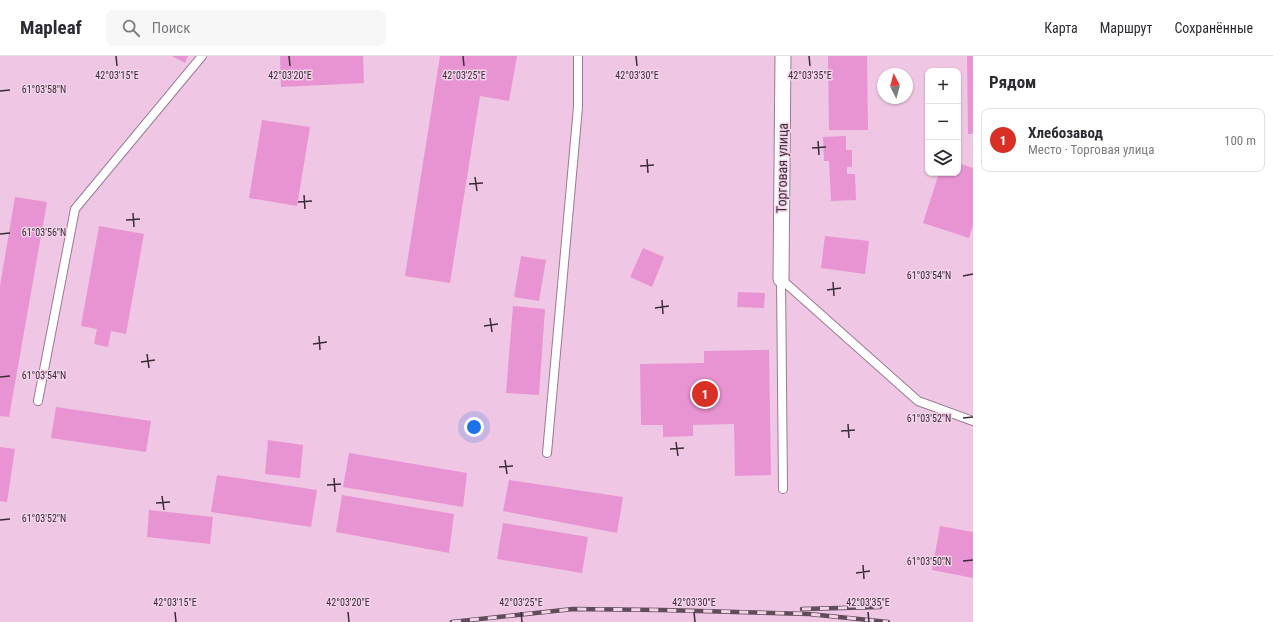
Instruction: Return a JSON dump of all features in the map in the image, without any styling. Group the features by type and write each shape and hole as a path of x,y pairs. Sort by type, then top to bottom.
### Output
{"street":[{"name":"Торговая улица","path":"782,279 784,56"}],"lane":[{"path":"38,401 75,209 202,56"},
{"path":"547,453 578,107 578,56"},
{"path":"782,279 918,401 973,421"},
{"path":"782,279 783,489"}],"shaded area":[{"path":"0,56 973,56 973,622 0,622"}],"building":[{"path":"172,56 188,56 185,63"},
{"path":"280,56 363,56 364,83 281,87"},
{"path":"440,56 517,56 509,101 480,96 450,283 405,276"},
{"path":"828,56 867,56 868,130 829,130"},
{"path":"967,56 973,56 973,134 968,134"},
{"path":"262,120 310,127 297,206 249,198"},
{"path":"846,136 846,150 852,150 852,167 847,167 847,174 855,174 856,200 831,201 829,161 824,161 823,137"},
{"path":"961,164 973,168 973,225 969,238 923,223 938,176 961,176"},
{"path":"15,197 47,202 9,417 0,416 0,286"},
{"path":"99,226 144,234 126,334 111,331 108,347 94,344 97,329 81,326"},
{"path":"825,236 869,241 865,274 821,268"},
{"path":"643,248 664,257 652,287 630,277"},
{"path":"521,256 546,260 539,301 514,297"},
{"path":"738,292 765,293 764,308 737,307"},
{"path":"513,306 545,309 539,395 506,393"},
{"path":"769,350 771,475 735,476 734,424 693,425 693,436 663,437 663,425 641,425 640,364 704,363 704,351"},
{"path":"56,407 151,421 146,452 51,438"},
{"path":"268,440 303,445 300,478 265,474"},
{"path":"0,447 15,449 7,502 0,501"},
{"path":"349,453 467,473 463,507 343,487"},
{"path":"217,475 317,490 311,527 211,512"},
{"path":"509,480 623,497 617,533 503,511"},
{"path":"342,495 454,514 449,553 336,532"},
{"path":"149,510 213,517 210,544 147,537"},
{"path":"503,523 588,537 582,573 497,559"},
{"path":"940,526 973,532 973,578 932,570"}],"railway":[{"path":"802,609 880,607"},
{"path":"452,622 573,609 809,614 888,622"}],"place":[{"name":"Хлебозавод","path":"705,394"}]}
